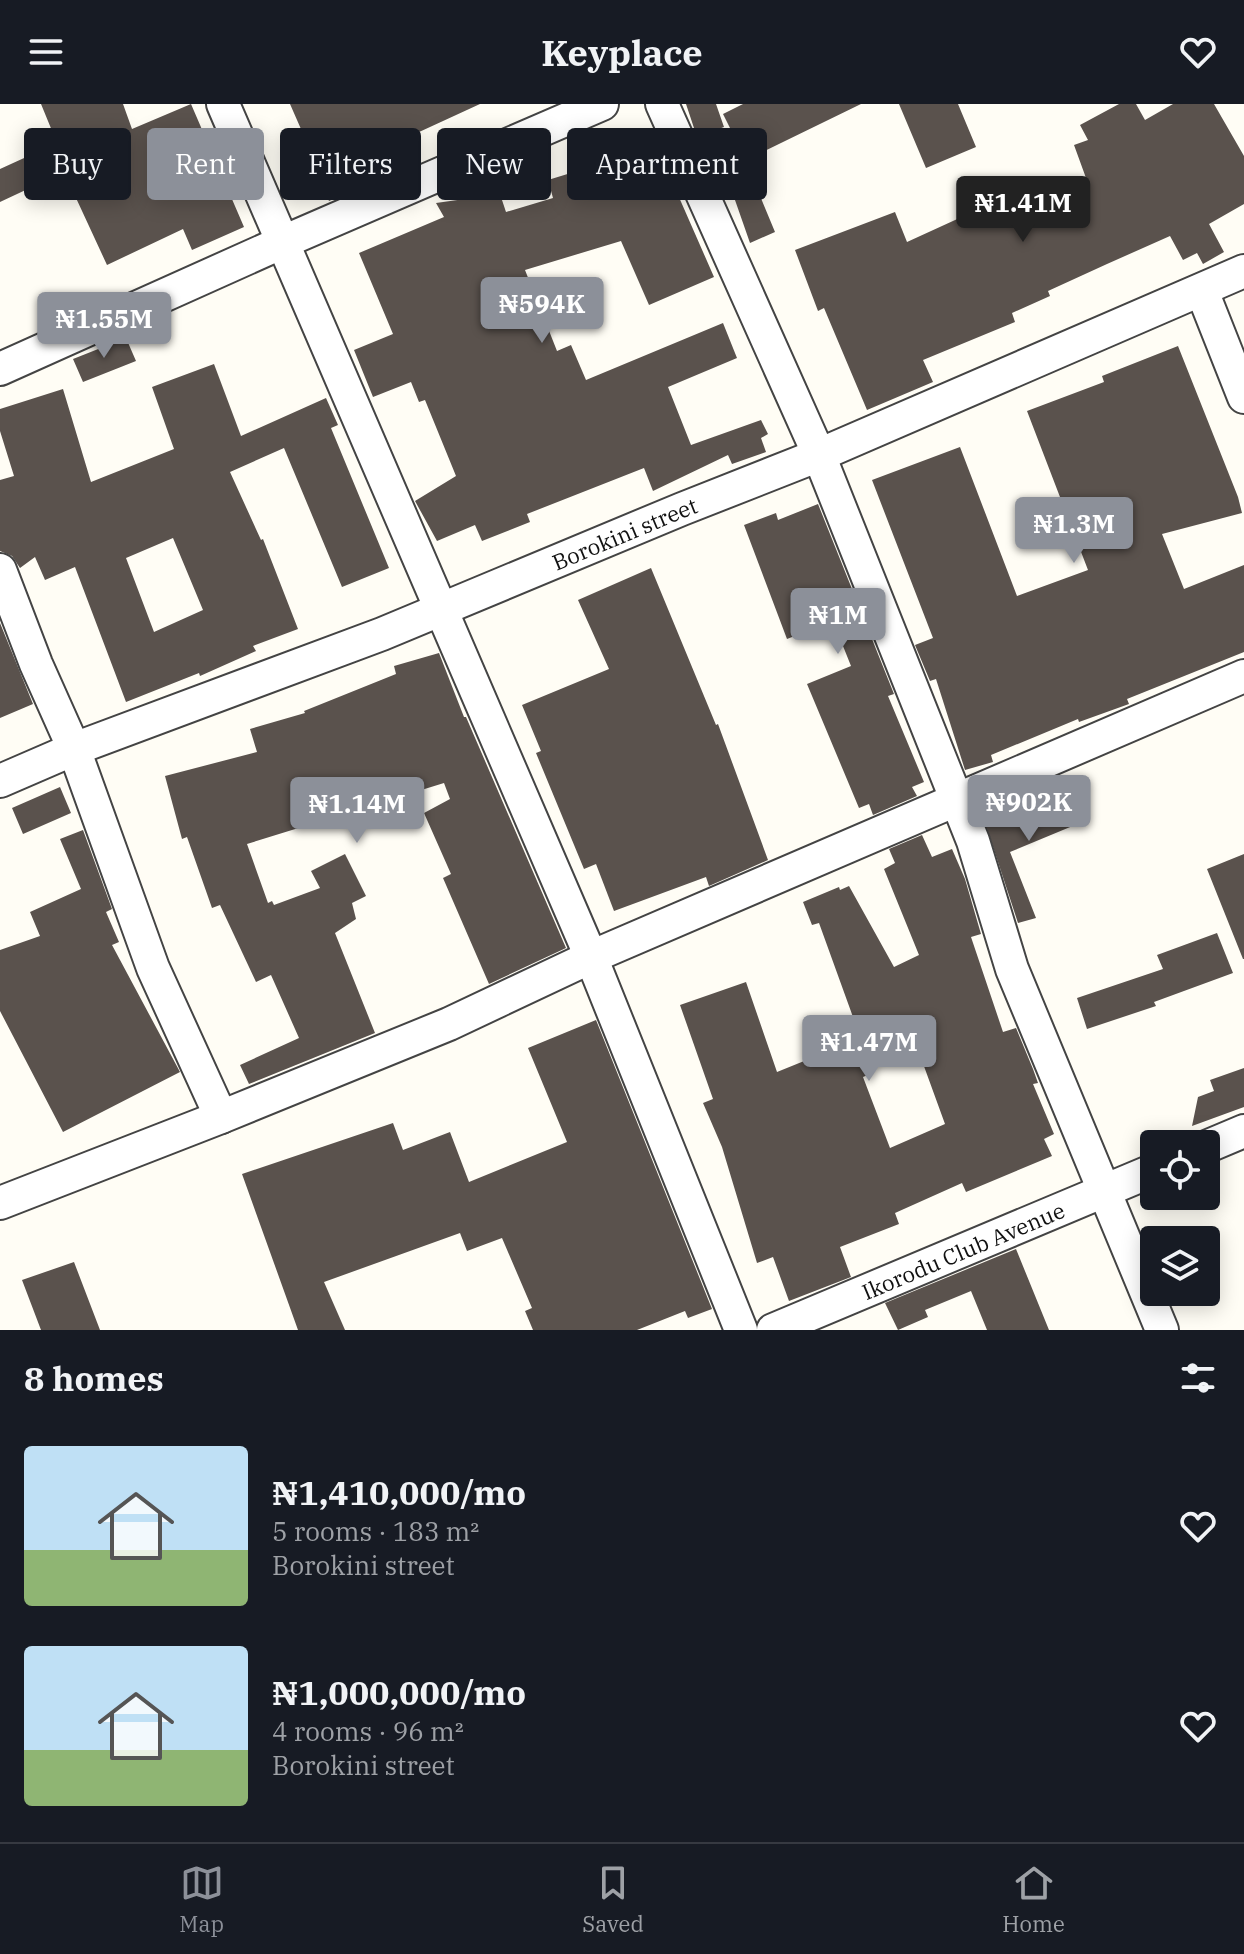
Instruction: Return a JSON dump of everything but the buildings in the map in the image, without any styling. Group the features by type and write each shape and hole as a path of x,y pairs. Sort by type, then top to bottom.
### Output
{"street":[{"path":"223,104 591,957 741,1330"},
{"path":"0,369 602,104"},
{"path":"662,104 819,455 979,857 1012,969 1162,1330"},
{"name":"Borokini street","path":"0,781 74,749 440,611 819,455 1244,271"},
{"path":"1202,291 1244,397"},
{"path":"0,570 36,664 74,749 153,968 221,1117"},
{"path":"0,1203 449,1024 591,957 1244,676"},
{"path":"1220,1141 1244,1131"},
{"name":"Ikorodu Club Avenue","path":"773,1330 1140,1176"}]}
